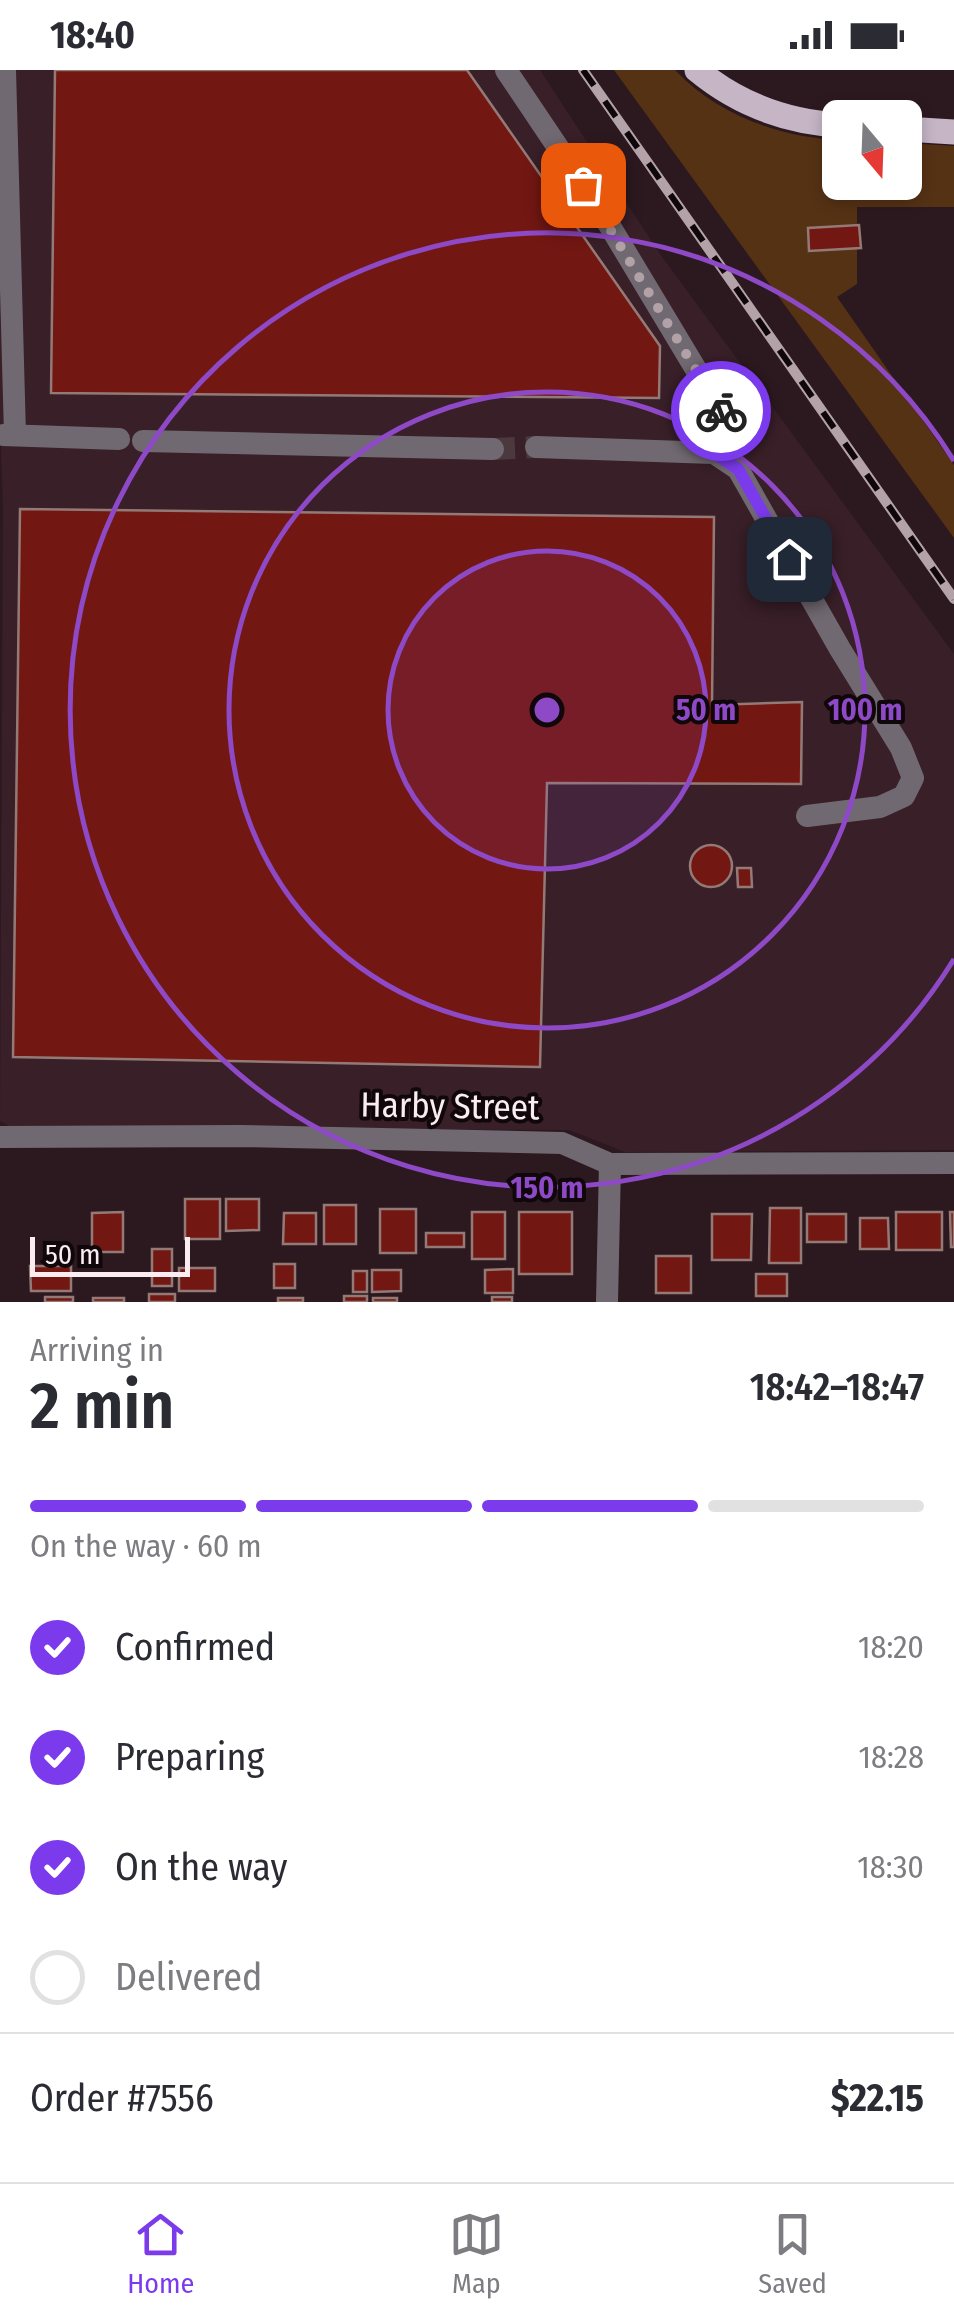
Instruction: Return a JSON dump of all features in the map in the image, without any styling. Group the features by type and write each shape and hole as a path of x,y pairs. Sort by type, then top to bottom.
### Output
{"main road":[{"path":"697,70 752,106 822,124"},
{"path":"922,130 954,132"}],"street":[{"path":"6,70 7,436 119,439"},
{"path":"506,70 602,213 724,416 714,453"},
{"path":"143,441 493,449"},
{"path":"536,447 714,453 738,469 901,748 913,778 904,796 880,807 808,816"},
{"name":"Harby Street","path":"0,1137 240,1136 562,1143 610,1164 954,1162"},
{"path":"607,1302 610,1164"}],"shaded area":[{"path":"0,70 540,70 660,254 954,654 954,1150 625,1152 569,1130 13,1128 0,1121"},
{"path":"614,70 675,70 710,100 750,121 822,138 822,200 922,200 922,144 954,146 954,207 857,207 857,284 837,297 954,465 954,538"}],"building":[{"path":"55,70 467,70 660,346 659,398 51,393"},
{"path":"859,225 861,248 809,251 808,228"},
{"path":"20,509 714,517 712,705 802,702 801,784 547,783 540,1067 13,1057"},
{"path":"711,845 726,851 732,866 726,881 711,887 696,881 690,866 696,851"},
{"path":"737,868 751,868 752,887 738,887"},
{"path":"185,1199 220,1199 220,1239 185,1239"},
{"path":"226,1199 259,1199 259,1230 226,1231"},
{"path":"324,1205 356,1205 356,1244 324,1244"},
{"path":"770,1208 801,1208 801,1263 769,1263"},
{"path":"380,1209 416,1209 416,1253 380,1253"},
{"path":"123,1212 123,1252 92,1252 92,1213"},
{"path":"472,1212 505,1212 505,1259 472,1259"},
{"path":"519,1212 572,1212 572,1274 519,1274"},
{"path":"896,1212 942,1212 942,1250 896,1250"},
{"path":"950,1212 954,1212 954,1247 951,1247"},
{"path":"284,1213 316,1213 316,1244 283,1244"},
{"path":"712,1214 752,1214 751,1260 712,1260"},
{"path":"807,1214 846,1214 846,1242 807,1242"},
{"path":"860,1218 888,1218 889,1249 860,1249"},
{"path":"426,1233 464,1233 464,1247 426,1247"},
{"path":"152,1249 172,1249 172,1286 152,1286"},
{"path":"656,1256 691,1256 691,1293 656,1293"},
{"path":"274,1264 295,1264 295,1288 274,1288"},
{"path":"30,1266 71,1266 71,1291 31,1291"},
{"path":"179,1268 215,1268 215,1291 179,1291"},
{"path":"513,1269 513,1293 485,1293 485,1270"},
{"path":"372,1270 401,1270 401,1291 372,1292"},
{"path":"353,1271 367,1271 367,1292 353,1292"},
{"path":"756,1274 787,1274 787,1296 756,1296"},
{"path":"149,1294 175,1294 175,1302 149,1302"},
{"path":"344,1296 367,1296 367,1302 344,1302"},
{"path":"45,1297 73,1297 73,1302 45,1302"},
{"path":"492,1297 512,1297 512,1302 492,1302"},
{"path":"93,1298 124,1298 124,1302 93,1302"},
{"path":"278,1298 303,1298 303,1302 278,1302"},
{"path":"373,1298 397,1298 397,1302 373,1302"}],"tunnel":[{"path":"493,449 536,447"}],"railway":[{"path":"583,70 954,599"}],"way so far":[{"path":"583,185 721,411"}],"route":[{"path":"721,411 724,416 714,453 738,469 789,559"}]}
